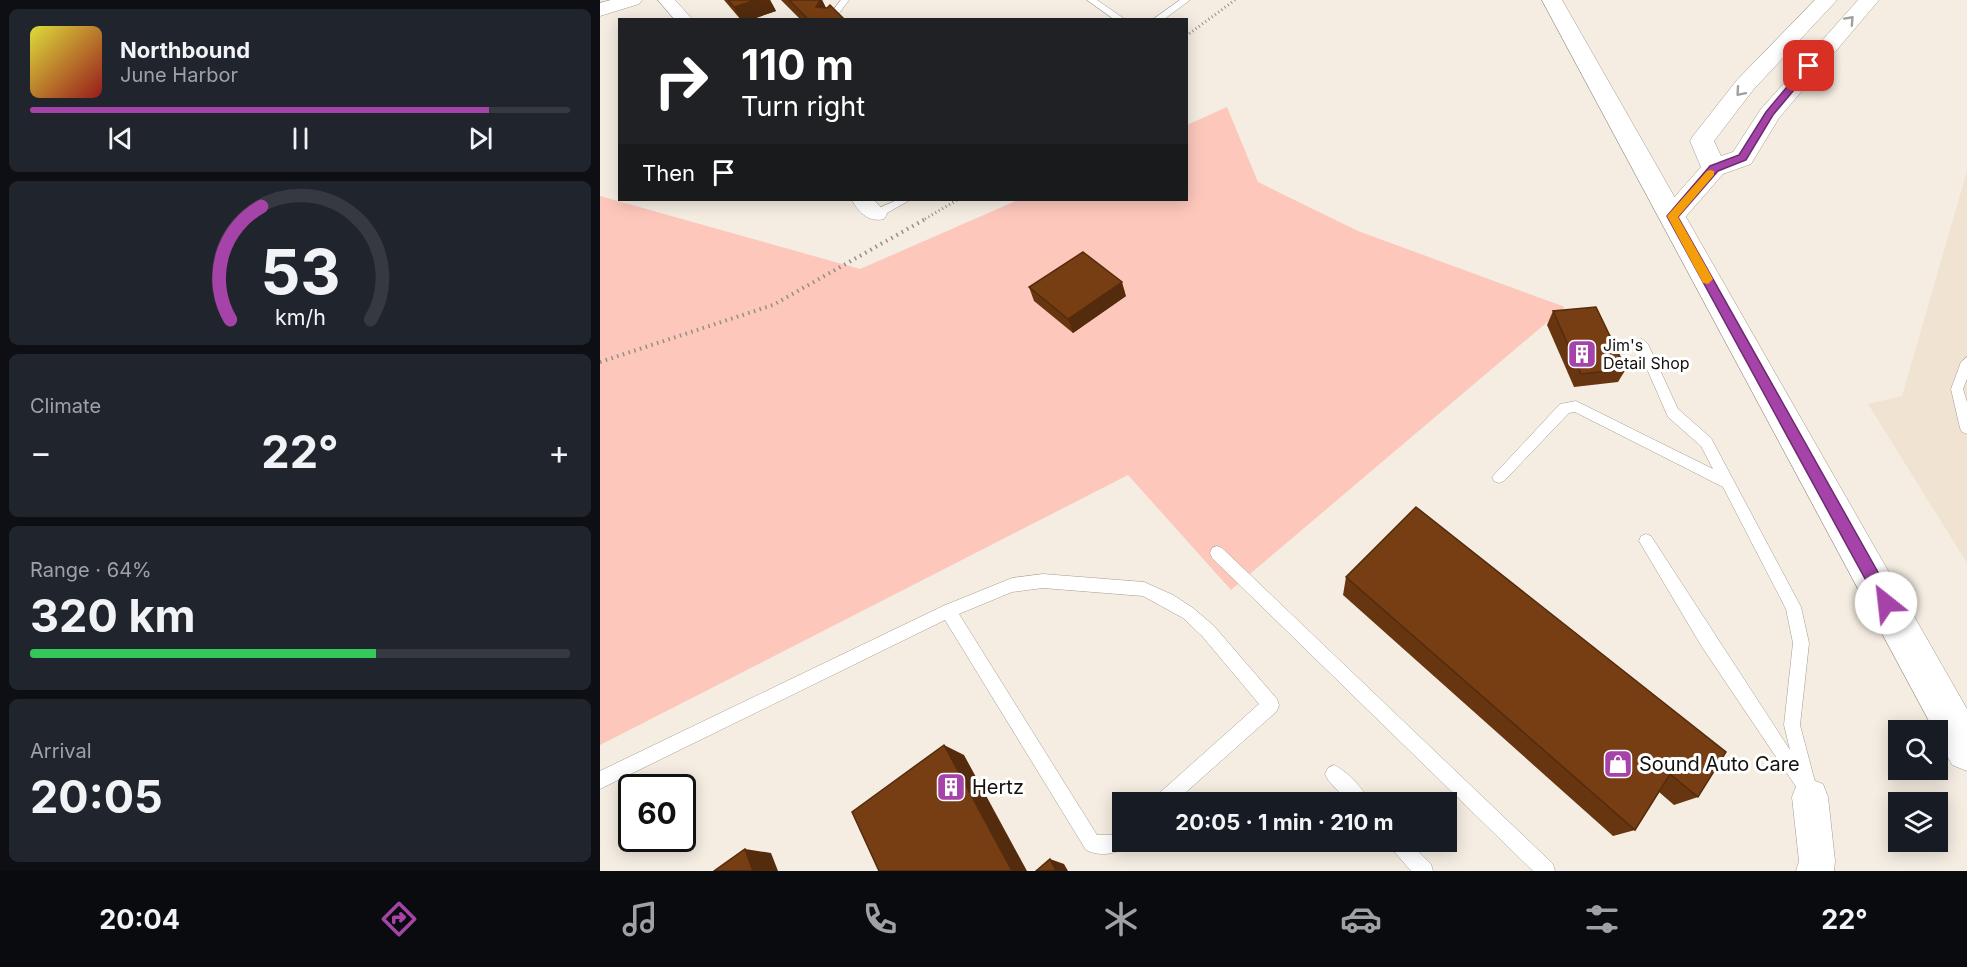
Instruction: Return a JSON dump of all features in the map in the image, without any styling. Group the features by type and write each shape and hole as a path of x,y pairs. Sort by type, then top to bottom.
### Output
{"main road":[{"path":"600,10 632,0"},
{"path":"1552,0 1967,750"},
{"path":"1714,168 1702,141 1718,117 1779,48 1827,0"},
{"path":"1672,216 1714,168 1743,158 1775,106 1869,0"}],"street":[{"path":"666,0 683,18"},
{"path":"1810,797 1817,861 1815,871"}],"lane":[{"path":"831,18 845,0"},
{"path":"1091,0 1119,18"},
{"path":"1159,18 1186,0"},
{"path":"869,207 900,201"},
{"path":"1642,344 1673,413 1706,442 1793,607 1801,643 1792,725 1810,797"},
{"path":"1967,362 1957,389 1967,428"},
{"path":"1499,477 1565,408 1576,406 1728,483"},
{"path":"1646,541 1810,797"},
{"path":"1216,553 1546,871"},
{"path":"600,780 948,610 1012,585 1043,581 1144,589 1168,600 1195,619 1208,632 1271,705 1173,792"},
{"path":"948,610 1092,844 1112,844"},
{"path":"1334,774 1351,792"},
{"path":"1406,852 1424,871"}],"path":[{"path":"1188,35 1235,0"},
{"path":"600,362 773,305 870,252 955,201"}],"shaded area":[{"path":"1227,107 1258,182 1358,231 1565,307 1231,590 1128,475 600,745 600,196 860,269 1016,201 1188,201 1188,125"},
{"path":"1967,171 1967,563 1868,404 1902,396"}],"building":[{"path":"728,0 756,0 734,7"},
{"path":"789,0 820,0 816,7 827,8 830,5 843,18 807,18"},
{"path":"1083,252 1122,282 1068,319 1029,287"},
{"path":"1596,307 1626,369 1581,374 1553,311"},
{"path":"1416,507 1726,752 1698,797 1670,774 1635,830 1346,577"},
{"name":"Hertz","path":"944,745 1012,871 879,871 852,812"},
{"path":"745,849 753,871 714,871"},
{"path":"1050,859 1056,871 1036,871"}],"slow traffic":[{"path":"1708,279 1672,216 1710,173"}],"place":[{"name":"Jim's Detail Shop","path":"1582,354"},
{"name":"Sound Auto Care","path":"1618,764"},
{"name":"Hertz","path":"951,787"}],"route":[{"path":"1809,66 1769,114 1743,158 1714,168 1672,216 1886,603"}]}
